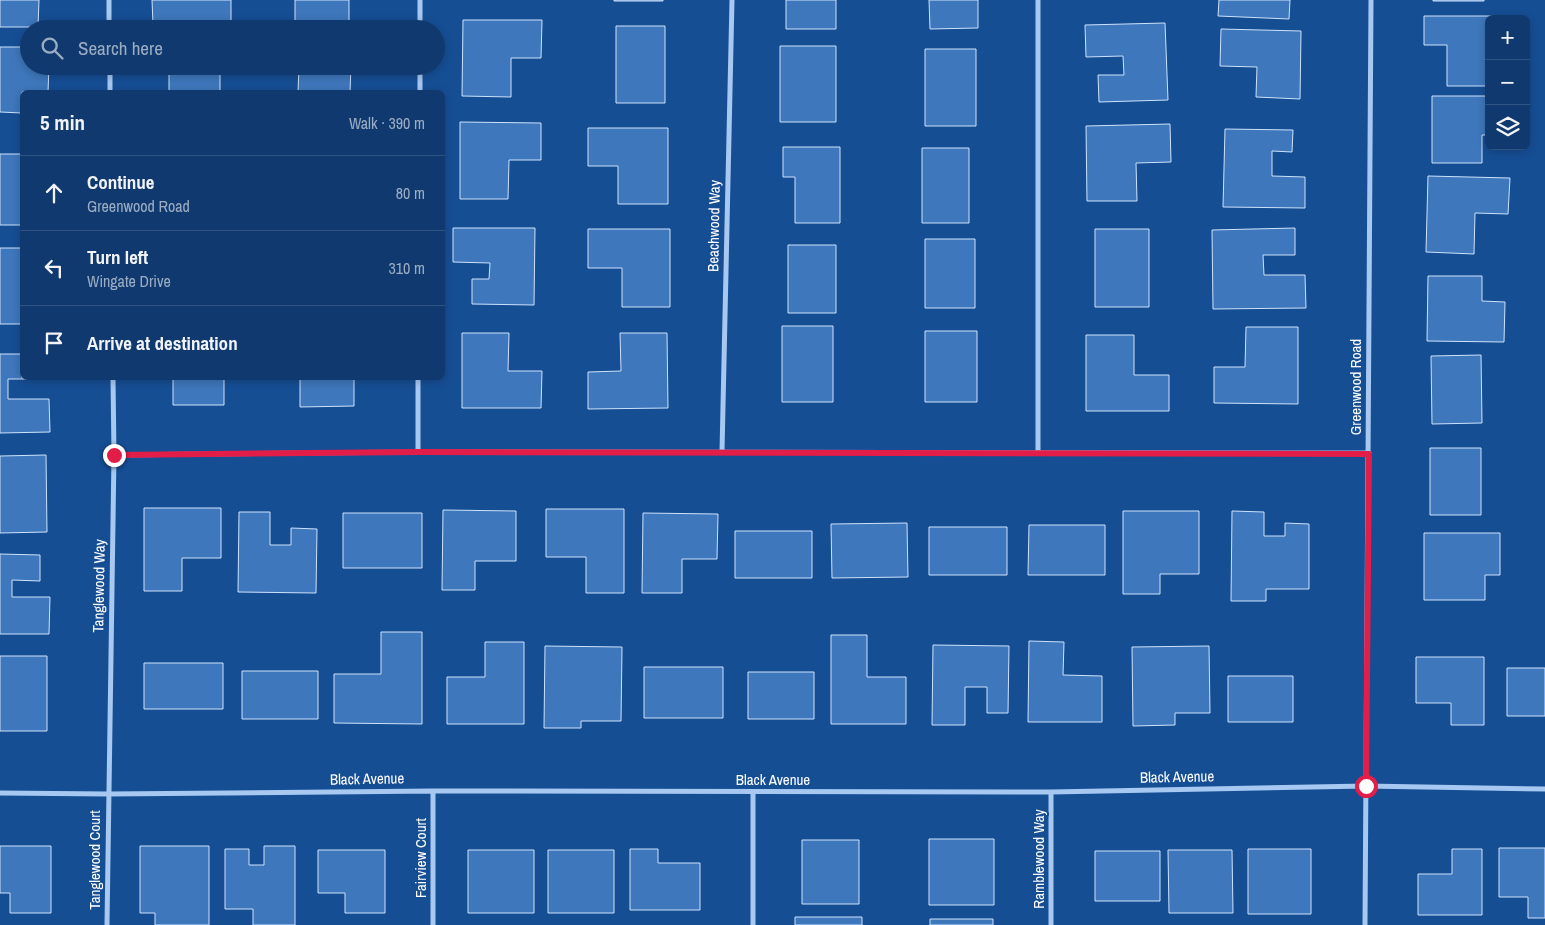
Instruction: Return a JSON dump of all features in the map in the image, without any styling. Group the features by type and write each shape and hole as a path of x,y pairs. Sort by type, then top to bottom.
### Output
{"street":[{"path":"109,0 109,20"},
{"path":"420,0 420,20"},
{"name":"Beachwood Way","path":"722,452 732,0"},
{"path":"1038,0 1038,452"},
{"name":"Greenwood Road","path":"1365,925 1371,0"},
{"path":"110,75 110,90"},
{"path":"420,75 420,90"},
{"name":"Tanglewood Way","path":"108,794 114,455 113,380"},
{"path":"418,380 418,452"},
{"path":"114,455 418,452 1369,454"},
{"name":"Black Avenue","path":"0,793 433,791 1051,792 1366,786 1545,789"},
{"name":"Fairview Court","path":"433,791 433,925"},
{"path":"753,792 753,925"},
{"name":"Ramblewood Way","path":"1051,792 1051,925"},
{"name":"Tanglewood Court","path":"107,925 108,794"}],"building":[{"path":"0,0 39,0 38,20 20,20 20,27 0,27"},
{"path":"152,0 231,0 231,20 153,20"},
{"path":"295,0 349,0 349,20 295,20"},
{"path":"663,0 663,1 614,1"},
{"path":"786,0 836,0 836,29 786,29"},
{"path":"929,0 978,0 978,28 930,29"},
{"path":"1219,0 1290,0 1289,19 1218,16"},
{"path":"1484,0 1484,1 1433,1"},
{"path":"1424,16 1485,16 1485,86 1447,86 1447,45 1424,45"},
{"path":"463,20 542,20 541,58 511,58 511,97 462,96"},
{"path":"1165,23 1168,100 1099,102 1098,75 1124,75 1123,56 1086,57 1085,25"},
{"path":"616,26 665,26 665,103 616,103"},
{"path":"1221,29 1301,31 1300,99 1256,97 1257,67 1220,66"},
{"path":"780,46 836,46 836,122 780,122"},
{"path":"0,47 20,47 20,75 49,75 48,90 20,90 20,113 0,112"},
{"path":"925,49 976,49 976,126 925,126"},
{"path":"169,75 220,75 220,90 169,90"},
{"path":"299,75 351,75 350,90 298,90"},
{"path":"1432,96 1485,96 1485,135 1482,135 1482,163 1432,163"},
{"path":"460,122 541,123 541,160 509,160 508,199 460,199"},
{"path":"1170,124 1171,162 1136,163 1137,201 1087,201 1086,126"},
{"path":"588,128 668,128 668,204 618,204 618,166 588,166"},
{"path":"1225,129 1293,130 1292,152 1272,151 1272,176 1305,177 1305,208 1223,207"},
{"path":"783,147 840,147 840,223 795,223 795,177 783,177"},
{"path":"922,148 969,148 969,223 922,223"},
{"path":"0,154 20,154 20,225 0,225"},
{"path":"1428,176 1510,178 1508,214 1475,213 1474,254 1426,252"},
{"path":"453,228 535,228 534,305 472,304 472,279 489,279 490,263 453,262"},
{"path":"1295,228 1295,255 1263,255 1264,275 1305,275 1306,308 1213,309 1212,230"},
{"path":"588,229 670,229 670,307 622,307 622,268 588,268"},
{"path":"1095,229 1149,229 1149,307 1095,307"},
{"path":"925,239 975,239 975,308 925,308"},
{"path":"788,245 836,245 836,313 788,313"},
{"path":"0,248 20,248 20,324 0,324"},
{"path":"1428,276 1482,276 1482,301 1505,302 1504,342 1427,341"},
{"path":"782,326 833,326 833,402 782,402"},
{"path":"1246,327 1298,327 1298,404 1214,403 1214,367 1245,367"},
{"path":"925,331 977,331 977,402 925,402"},
{"path":"462,333 509,333 508,371 542,371 541,408 462,408"},
{"path":"620,333 667,333 668,408 588,409 588,372 621,371"},
{"path":"1086,335 1134,335 1134,375 1169,375 1169,411 1086,411"},
{"path":"0,354 20,354 20,379 8,379 8,399 49,399 50,432 0,433"},
{"path":"1481,355 1482,423 1432,424 1431,356"},
{"path":"173,380 224,380 224,405 173,405"},
{"path":"300,380 354,380 354,406 300,407"},
{"path":"1430,448 1481,448 1481,515 1430,515"},
{"path":"46,455 47,532 0,533 0,456"},
{"path":"144,508 221,508 221,558 182,558 182,591 144,591"},
{"path":"546,509 624,509 624,593 586,593 586,557 546,557"},
{"path":"443,510 516,511 516,561 475,561 475,590 442,590"},
{"path":"1123,511 1199,511 1199,574 1160,574 1160,594 1123,594"},
{"path":"1232,511 1264,512 1264,536 1285,536 1285,523 1309,524 1309,589 1266,589 1266,601 1231,601"},
{"path":"239,512 270,512 270,545 291,545 291,528 317,529 316,593 238,592"},
{"path":"343,513 422,513 422,568 343,568"},
{"path":"643,513 718,514 717,559 682,559 682,593 642,593"},
{"path":"907,523 908,577 832,578 831,524"},
{"path":"1029,525 1105,525 1105,575 1028,575"},
{"path":"929,527 1007,527 1007,575 929,575"},
{"path":"735,531 812,531 812,578 735,578"},
{"path":"1424,533 1500,533 1500,575 1485,575 1485,600 1424,600"},
{"path":"0,554 40,555 40,581 12,580 12,597 50,597 49,634 0,634"},
{"path":"381,632 422,632 422,724 334,723 334,674 381,674"},
{"path":"831,635 867,635 867,677 906,677 906,724 831,724"},
{"path":"1029,641 1064,642 1063,675 1102,676 1102,722 1028,722"},
{"path":"485,642 524,642 524,724 447,724 447,677 485,677"},
{"path":"933,645 1009,646 1008,713 987,713 987,687 965,687 965,725 932,725"},
{"path":"545,646 622,647 621,721 581,721 581,728 544,728"},
{"path":"1209,646 1210,713 1175,713 1175,725 1133,726 1132,647"},
{"path":"0,656 47,656 47,731 0,731"},
{"path":"1416,657 1484,657 1484,725 1451,725 1451,703 1416,703"},
{"path":"144,663 223,663 223,709 144,709"},
{"path":"644,667 723,667 723,718 644,718"},
{"path":"1507,668 1545,668 1545,716 1507,716"},
{"path":"242,671 318,671 318,719 242,719"},
{"path":"748,672 814,672 814,719 748,719"},
{"path":"1228,676 1293,676 1293,722 1228,722"},
{"path":"929,839 994,839 994,905 929,905"},
{"path":"802,840 859,840 859,904 802,904"},
{"path":"0,846 51,846 51,913 10,913 10,893 0,893"},
{"path":"140,846 209,846 209,925 155,925 155,913 140,913"},
{"path":"264,846 295,846 295,925 253,925 253,909 225,909 225,849 249,849 249,865 264,865"},
{"path":"1499,848 1545,848 1545,918 1528,918 1528,897 1499,897"},
{"path":"630,849 658,849 658,863 700,863 700,910 630,910"},
{"path":"1248,849 1311,849 1311,914 1248,914"},
{"path":"1452,849 1482,849 1482,915 1418,915 1418,874 1452,874"},
{"path":"318,850 385,850 385,913 345,913 345,893 318,893"},
{"path":"468,850 534,850 534,913 468,913"},
{"path":"548,850 614,850 614,913 548,913"},
{"path":"1168,850 1232,850 1233,913 1169,913"},
{"path":"1095,851 1160,851 1160,901 1095,901"},
{"path":"795,917 862,917 862,925 795,925"},
{"path":"930,919 993,919 993,925 930,925"}],"route":[{"path":"114,455 418,452 1369,454 1366,786"}]}
